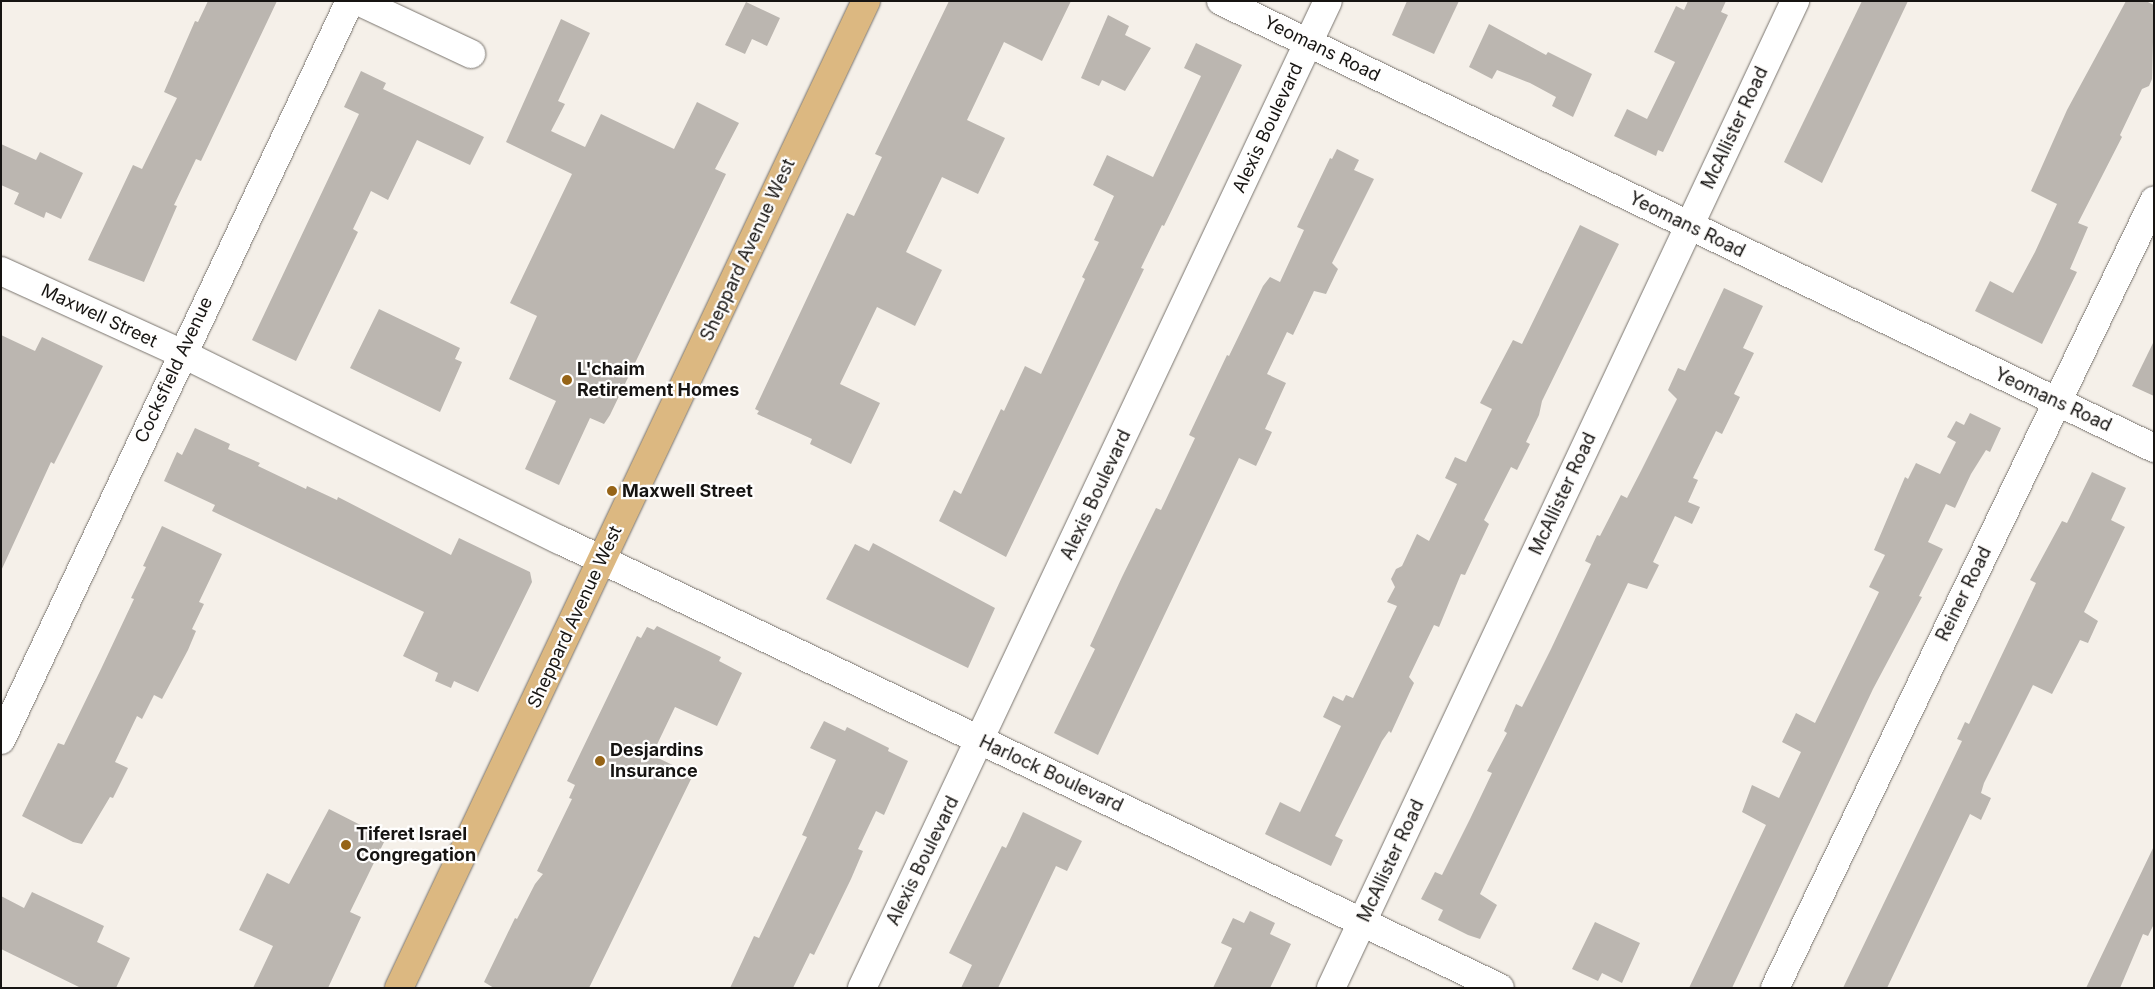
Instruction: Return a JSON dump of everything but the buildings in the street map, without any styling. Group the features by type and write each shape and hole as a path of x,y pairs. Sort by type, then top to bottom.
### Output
{"main road":[{"name":"Sheppard Avenue West","path":"399,988 866,1"}],"street":[{"name":"Cocksfield Avenue","path":"1,740 181,353 350,1"},
{"path":"358,1 471,54"},
{"name":"Yeomans Road","path":"1221,1 2154,448"},
{"name":"Alexis Boulevard","path":"862,988 1328,1"},
{"name":"McAllister Road","path":"1331,988 1795,1"},
{"name":"Reiner Road","path":"1775,988 2056,401 2154,201"},
{"name":"Maxwell Street","path":"1,271 181,353 601,560"},
{"name":"Harlock Boulevard","path":"601,560 1363,921 1500,988"}],"place":[{"name":"L'chaim Retirement Homes","path":"567,380"},
{"name":"Maxwell Street","path":"612,491"},
{"name":"Desjardins Insurance","path":"600,761"},
{"name":"Tiferet Israel Congregation","path":"346,845"}]}
